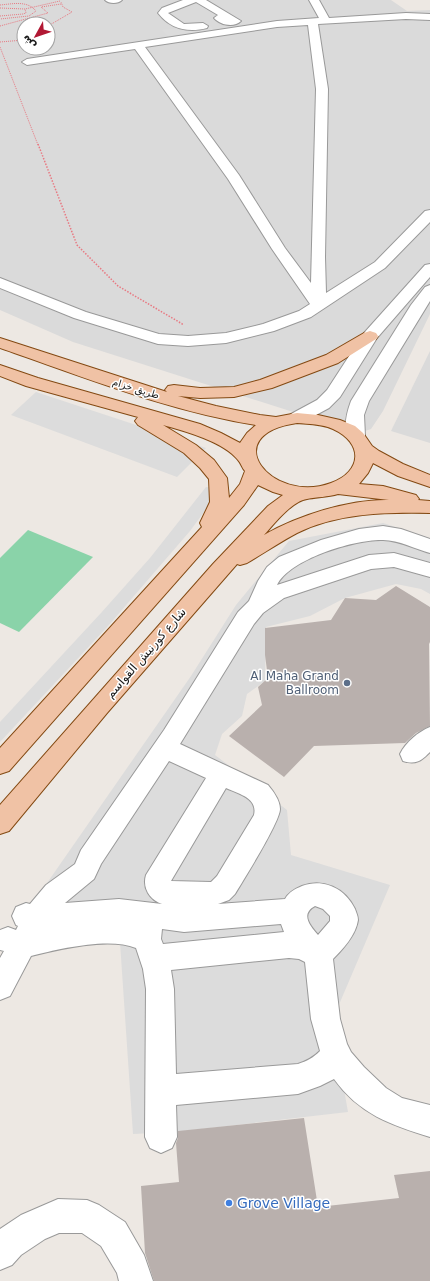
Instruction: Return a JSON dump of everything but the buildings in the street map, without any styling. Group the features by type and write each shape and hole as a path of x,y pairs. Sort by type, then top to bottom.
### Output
{"main road":[{"path":"118,383 200,393 234,392 266,384 332,359 370,336"},
{"name":"طريق خزام","path":"0,343 118,383 228,415 276,422"},
{"name":"طريق خزام","path":"0,370 32,382 212,434 231,444 250,464"},
{"path":"115,405 190,449 207,464 218,478 220,502 203,538"},
{"path":"0,764 249,485 250,464 248,443 258,430 276,422 297,418 319,419 340,426 382,462 430,481"},
{"path":"250,464 266,481 283,489 303,492 322,492 339,488 356,478 365,465 360,443"},
{"path":"339,488 383,492 430,506"},
{"name":"شارع كورنيش القواسم","path":"0,823 220,569 275,511 287,501 303,492"},
{"path":"220,569 291,528 323,517 353,510 385,506 430,506"}],"street":[{"path":"110,0 117,0"},
{"path":"192,0 166,10 163,13 174,24 188,25 220,15 199,0"},
{"path":"314,0 326,21"},
{"path":"74,56 269,25 406,16 430,17"},
{"path":"313,22 322,89 318,257 319,305"},
{"path":"138,45 234,178 285,258 319,305"},
{"path":"0,283 80,314 158,339 188,341 226,338 268,328 305,314 380,265 430,214"},
{"path":"285,258 296,264 305,265 313,263 318,257"},
{"path":"297,418 323,404 334,393 370,336 430,268"},
{"path":"360,443 355,415 360,401 419,305 430,290"},
{"path":"258,606 272,575 277,568 288,560 301,554 358,536 374,533 393,534 430,546"},
{"path":"0,986 10,947 29,916 85,871 90,858 164,748 246,618 258,606 277,593 369,562 394,560 430,570"},
{"path":"0,750 51,706"},
{"path":"412,754 430,737"},
{"path":"164,748 258,792 267,803 267,815 226,885 220,891 209,895 165,893 158,886 157,880 159,875 221,775"},
{"path":"319,954 342,926 344,918 342,910 337,903 323,894 315,894 300,899 295,904 292,918 296,928 319,954 322,993 330,1036 336,1054 355,1079 378,1100 391,1109 430,1121"},
{"path":"151,937 184,919 293,911"},
{"path":"29,916 118,912 151,937 160,989 161,1138"},
{"path":"10,947 56,936 98,931 126,931 151,937 300,946 319,954"},
{"path":"160,1091 298,1079 311,1076 323,1070 336,1054"},
{"path":"0,1253 9,1242 33,1227 58,1216 87,1217 113,1234 132,1267 136,1281"}],"path":[{"path":"0,8 25,9 32,6 60,1 66,10 72,12 56,21"},
{"path":"38,16 48,13 41,7 61,4"},
{"path":"0,5 32,6 36,11 26,16"},
{"path":"0,16 17,15 26,12 25,9"},
{"path":"0,19 16,18"},
{"path":"0,26 16,22"},
{"path":"0,42 16,41"},
{"path":"0,47 77,245 118,286 209,339"}],"shaded area":[{"path":"0,0 391,0 407,11 430,10 430,314 383,411 371,429 359,433 73,342 0,310"},
{"path":"209,25 215,31 170,38 162,30"},
{"path":"430,351 430,443 391,431"},
{"path":"36,392 206,448 177,477 11,415"},
{"path":"206,487 221,489 190,531 108,626 0,742 0,722 150,558"},
{"path":"383,523 430,538 430,594 421,589 396,584 345,598 310,616 266,627 265,681 247,694 242,716 222,734 215,755 287,810 291,855 390,885 332,1021 348,1112 175,1132 133,1134 118,913 22,919 191,676 236,605 289,541"}],"green space":[{"path":"28,530 93,557 19,632 0,623 0,558"}],"place":[{"name":"Al Maha Grand Ballroom","path":"347,683"},
{"name":"Grove Village","path":"229,1203"}]}
